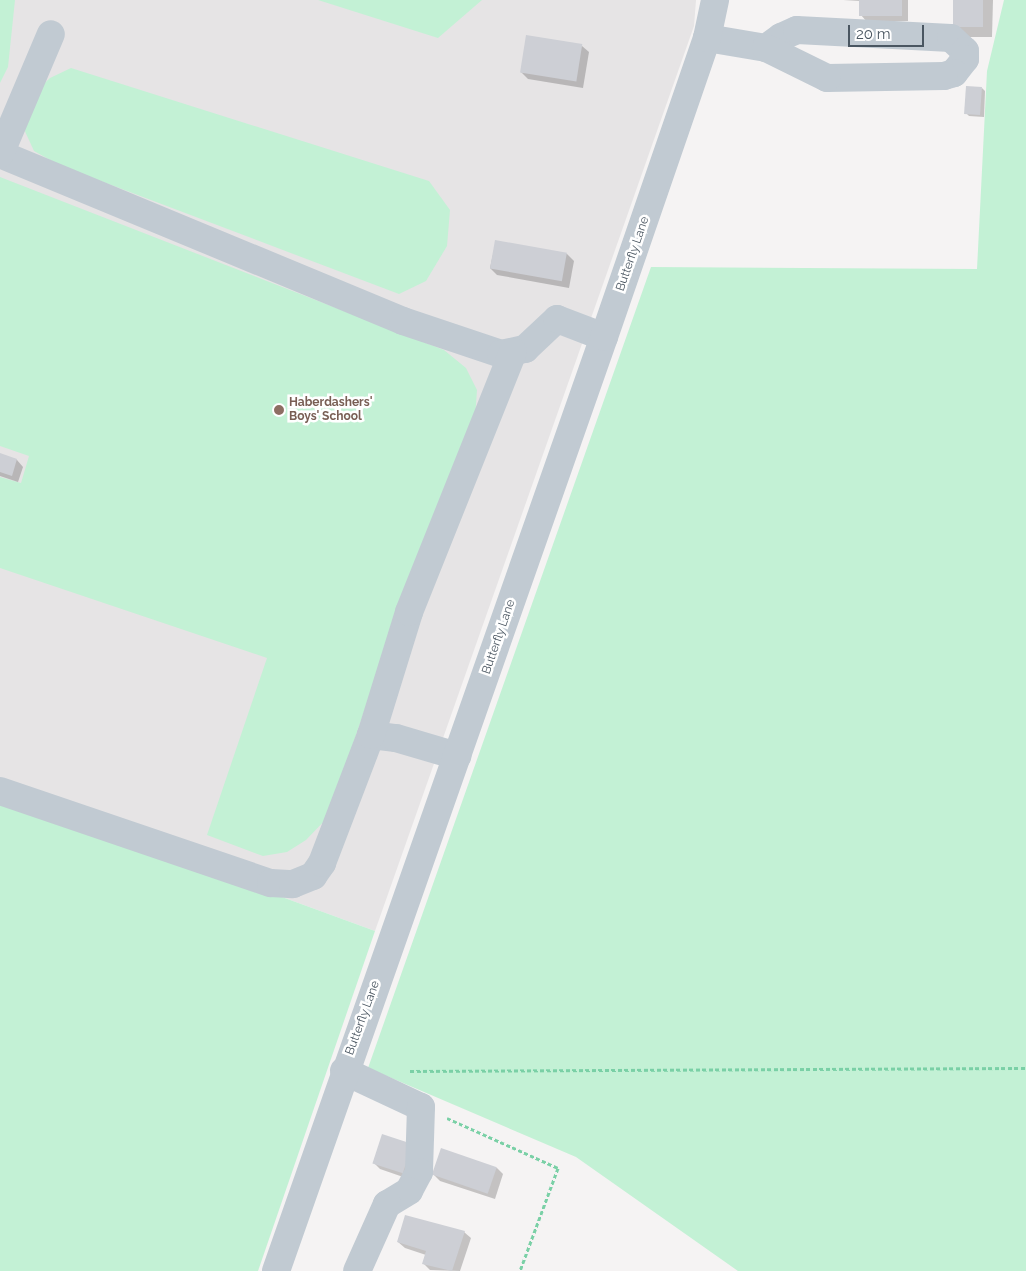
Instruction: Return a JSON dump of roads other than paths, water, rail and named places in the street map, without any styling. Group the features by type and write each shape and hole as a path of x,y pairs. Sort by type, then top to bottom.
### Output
{"street":[{"name":"Butterfly Lane","path":"276,1271 344,1071 604,337 707,38 715,0"},
{"path":"707,38 766,48 827,78 944,76 954,73 965,59 965,51 950,38 797,30 781,37 766,48"},
{"path":"51,34 0,154 403,320 501,354 525,349 557,318 604,337"},
{"path":"873,77 876,34"},
{"path":"0,791 271,883 293,884 313,876 322,863 371,735 409,612 513,352"},
{"path":"371,735 396,738 457,756"},
{"path":"344,1071 421,1107 419,1172 409,1191 387,1204 357,1271"}],"place":[{"name":"Haberdashers' Boys' School","path":"279,410"}]}
